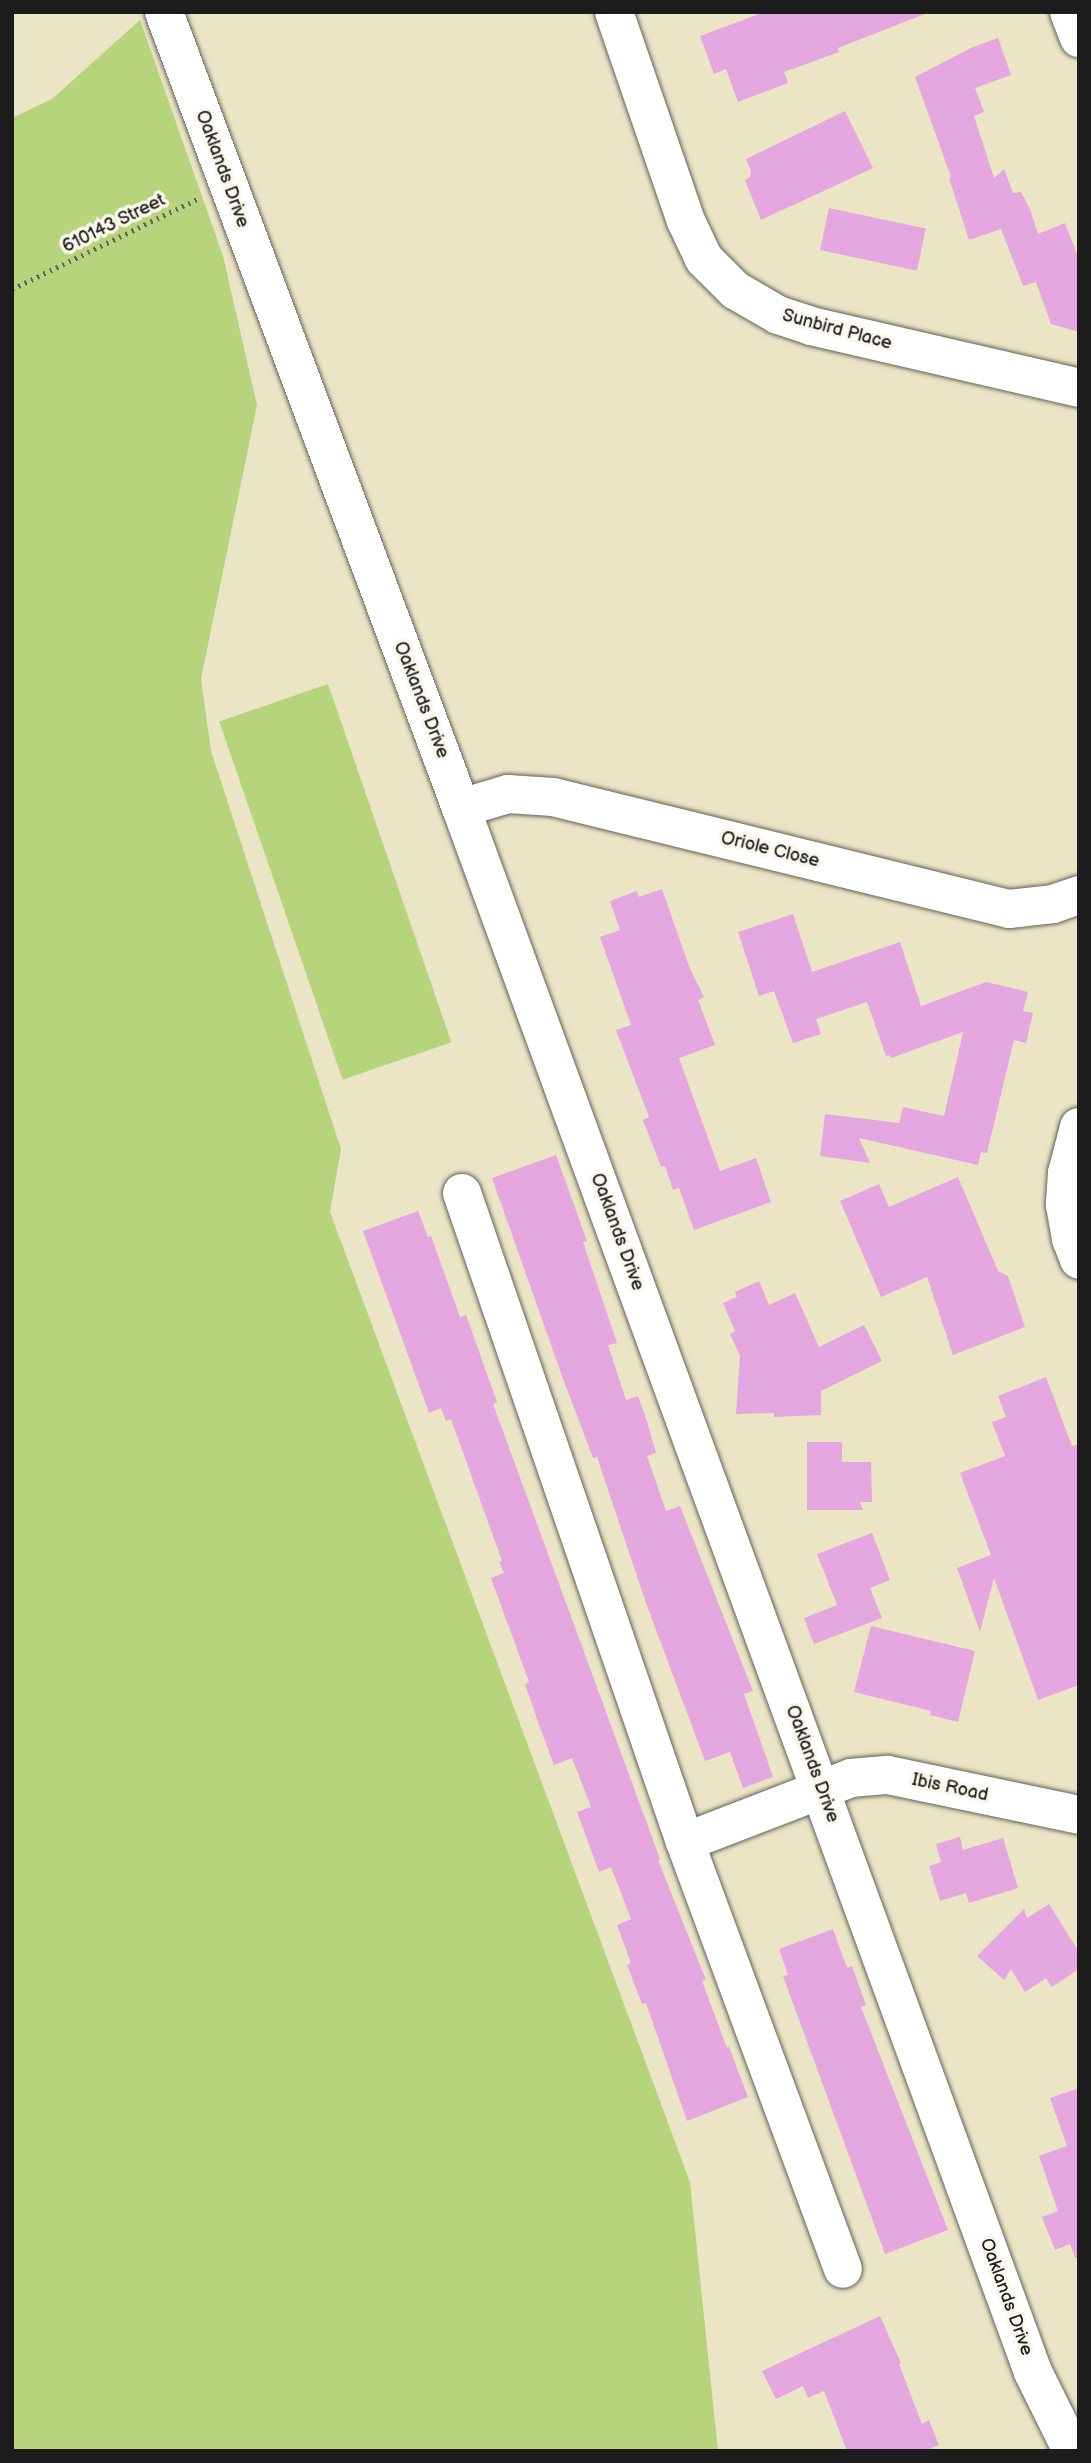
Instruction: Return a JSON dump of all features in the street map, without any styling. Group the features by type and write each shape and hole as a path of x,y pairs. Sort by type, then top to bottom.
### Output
{"street":[{"name":"Oaklands Drive","path":"164,12 461,808 1033,2372 1072,2451"},
{"name":"Sunbird Place","path":"614,12 687,221 704,259 735,290 778,315 811,326 1079,388"},
{"path":"1069,12 1079,38"},
{"name":"Oriole Close","path":"461,808 508,794 553,797 1009,909 1053,904 1079,895"},
{"path":"1079,1127 1067,1173 1065,1205 1071,1239 1079,1260"},
{"path":"462,1193 685,1842 843,2269"},
{"name":"Ibis Road","path":"685,1842 851,1778 888,1774 1079,1815"}],"path":[{"name":"610143 Street","path":"12,289 227,184"}],"green space":[{"path":"140,20 223,256 257,405 201,679 211,751 341,1149 330,1212 690,2182 718,2451 12,2451 12,118 52,99"},
{"path":"328,684 451,1042 343,1080 219,721"}],"building":[{"path":"765,12 925,14 838,48 839,52 784,72 788,83 738,102 726,69 714,74 700,36"},
{"path":"998,38 1011,75 975,88 984,112 974,116 994,178 1004,169 1013,193 1021,192 1030,209 1038,234 1065,223 1079,259 1079,332 1051,324 1036,282 1023,286 1001,229 969,240 949,178 951,177 915,77 971,48"},
{"path":"845,111 873,168 761,220 745,180 750,177 751,171 746,159"},
{"path":"829,208 926,229 917,271 820,250"},
{"path":"662,889 690,969 704,997 698,1000 715,1045 679,1058 720,1171 756,1158 771,1202 694,1230 679,1188 673,1190 665,1166 661,1167 643,1120 649,1117 616,1030 631,1025 600,937 620,930 610,901 637,891 639,897"},
{"path":"793,914 812,972 900,942 921,1006 986,982 1028,992 1023,1011 1033,1013 1026,1043 1014,1040 987,1153 981,1152 978,1165 859,1138 870,1163 820,1156 825,1114 899,1123 903,1107 944,1116 963,1032 891,1058 890,1055 886,1056 867,1002 816,1019 821,1034 793,1043 774,991 759,996 738,932"},
{"path":"556,1155 587,1241 583,1242 617,1343 608,1345 626,1400 638,1396 647,1421 656,1453 647,1456 666,1511 680,1506 753,1691 744,1694 773,1777 743,1788 730,1752 705,1761 646,1603 597,1457 593,1458 562,1376 492,1178"},
{"path":"958,1177 998,1271 1008,1276 1025,1327 953,1355 927,1277 881,1297 840,1201 879,1184 889,1207"},
{"path":"418,1211 428,1237 431,1236 460,1317 466,1315 497,1402 493,1404 660,1859 658,1860 706,1980 702,1981 748,2097 687,2121 646,2003 642,2004 627,1965 631,1963 617,1925 631,1919 611,1867 599,1872 577,1812 591,1807 572,1758 554,1765 525,1684 529,1682 491,1578 504,1573 499,1562 502,1561 451,1419 446,1421 441,1408 429,1413 363,1231"},
{"path":"759,1281 769,1305 795,1293 819,1347 864,1325 882,1361 821,1391 821,1415 774,1417 774,1413 736,1414 740,1356 730,1334 735,1331 723,1303 737,1297 735,1292"},
{"path":"1046,1377 1072,1446 1079,1444 1079,1685 1038,1700 994,1578 980,1632 957,1568 991,1555 960,1473 1005,1456 992,1422 1006,1417 998,1396"},
{"path":"807,1442 842,1442 842,1462 871,1462 872,1502 860,1502 863,1510 807,1510"},
{"path":"872,1533 890,1580 870,1588 882,1618 814,1644 804,1618 837,1605 817,1554"},
{"path":"871,1626 975,1651 958,1722 930,1715 931,1711 854,1692"},
{"path":"960,1837 963,1850 1003,1838 1018,1888 969,1903 966,1893 940,1901 929,1866 941,1862 936,1844"},
{"path":"1049,1904 1079,1952 1079,1969 1052,1987 1046,1978 1025,1992 1011,1969 1004,1980 977,1956 1024,1909 1027,1918"},
{"path":"833,1929 847,1968 852,1966 866,2005 861,2007 948,2230 885,2254 783,1976 788,1975 779,1949"},
{"path":"1079,2088 1079,2258 1075,2258 1070,2244 1055,2250 1042,2217 1058,2211 1039,2156 1067,2146 1050,2098"},
{"path":"880,2316 901,2363 899,2364 922,2424 929,2420 939,2445 931,2448 932,2451 847,2451 824,2391 808,2398 803,2386 776,2399 762,2371"}]}
